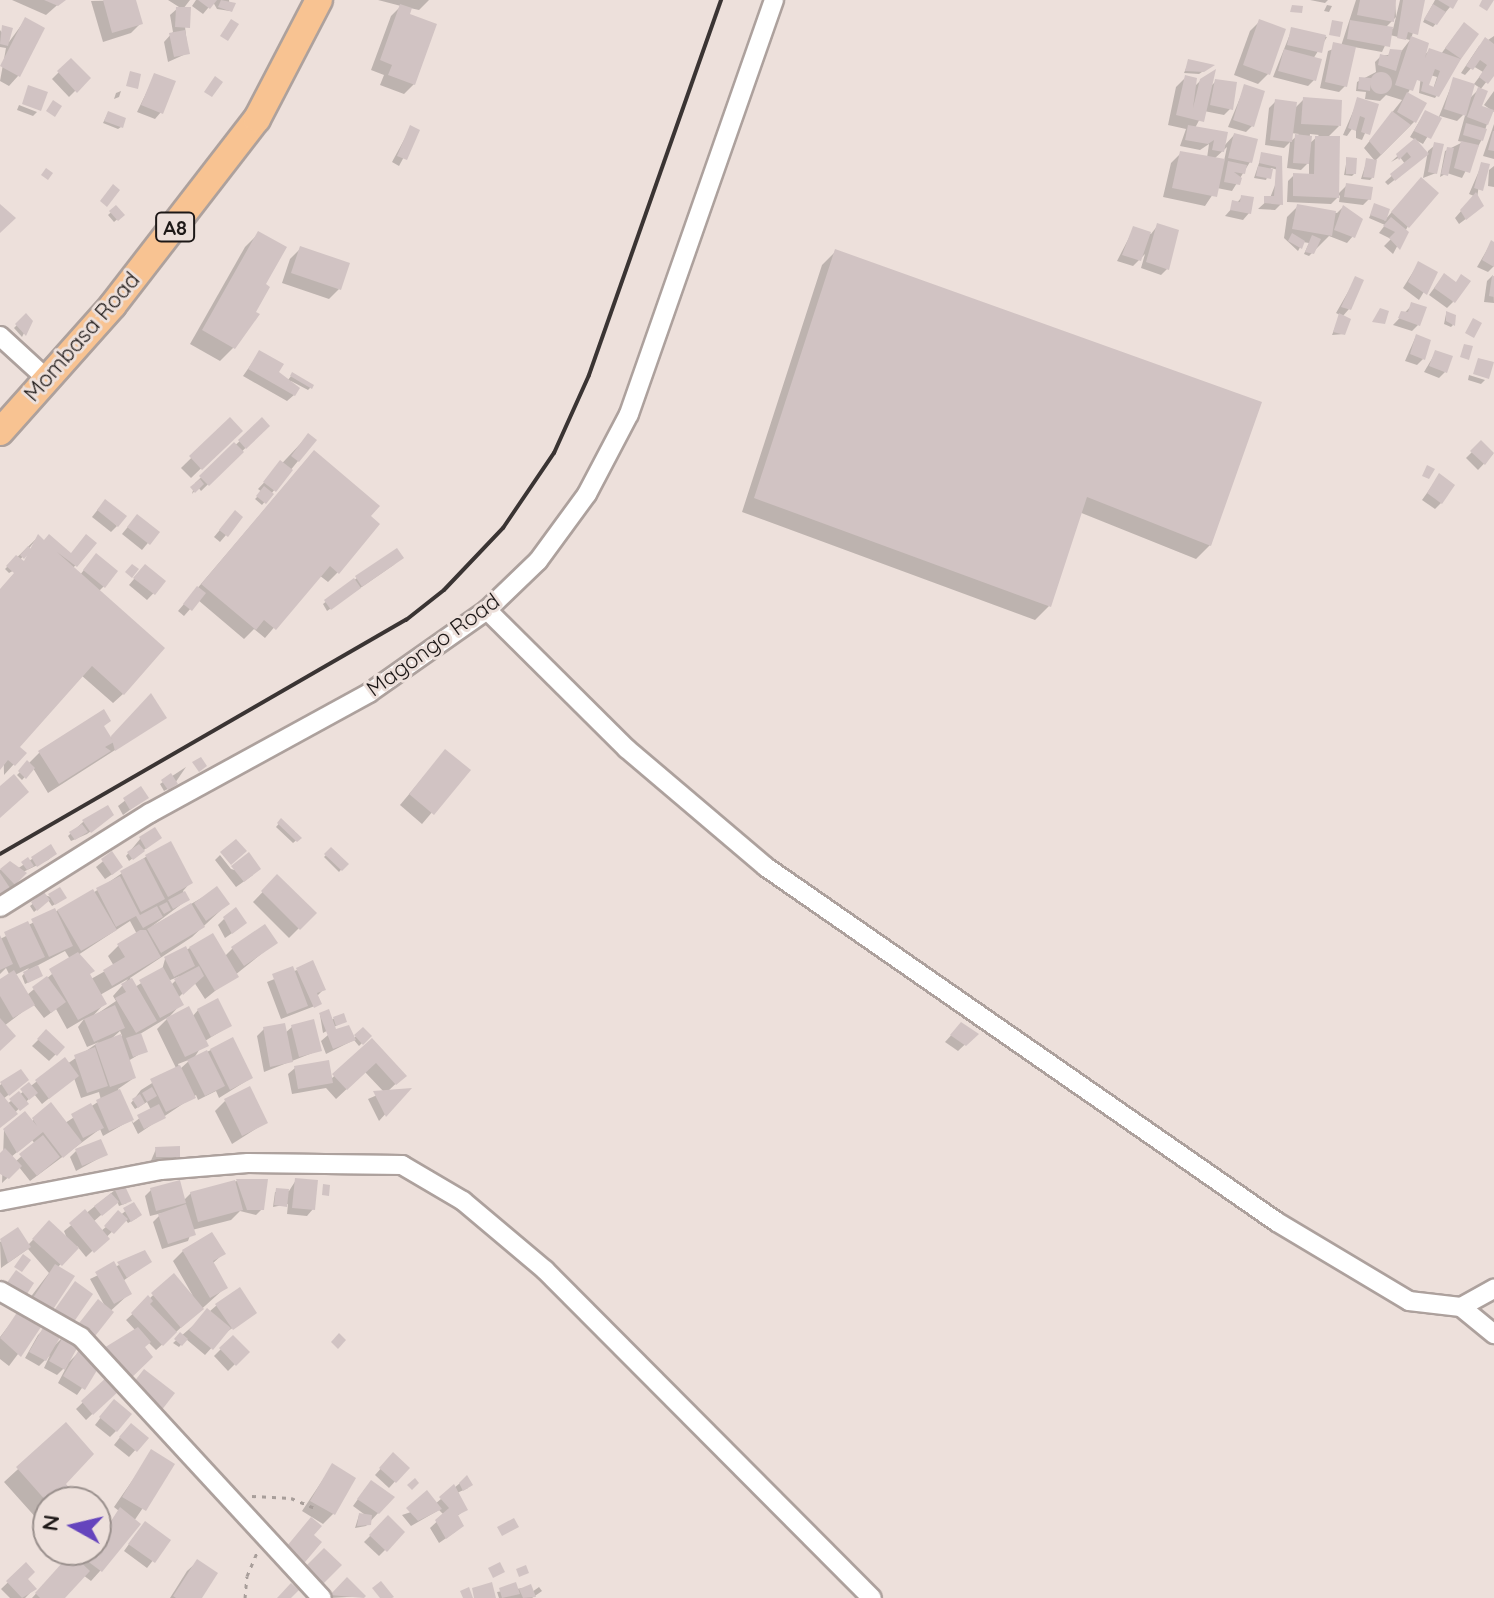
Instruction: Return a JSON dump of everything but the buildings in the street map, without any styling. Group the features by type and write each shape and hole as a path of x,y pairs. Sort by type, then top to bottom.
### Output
{"highway":[{"name":"Mombasa Road","path":"0,432 113,305 257,119 319,0"}],"street":[{"name":"Magongo Road","path":"0,907 150,813 369,693 487,610 538,561 587,494 629,414 774,0"},
{"path":"0,336 46,378"},
{"path":"487,610 627,749 766,867 1115,1112 1392,1295 1430,1307 1461,1307 1494,1289"},
{"path":"0,1201 161,1170 248,1163 364,1162 402,1165 429,1177 545,1270 872,1598"},
{"path":"0,1291 81,1337 263,1540 322,1598"},
{"path":"1461,1307 1494,1334"}],"path":[{"path":"217,1490 291,1498 317,1509"},
{"path":"245,1598 247,1576 263,1540"}],"railway":[{"path":"0,854 406,620 444,590 503,528 554,453 589,375 721,0"}]}
